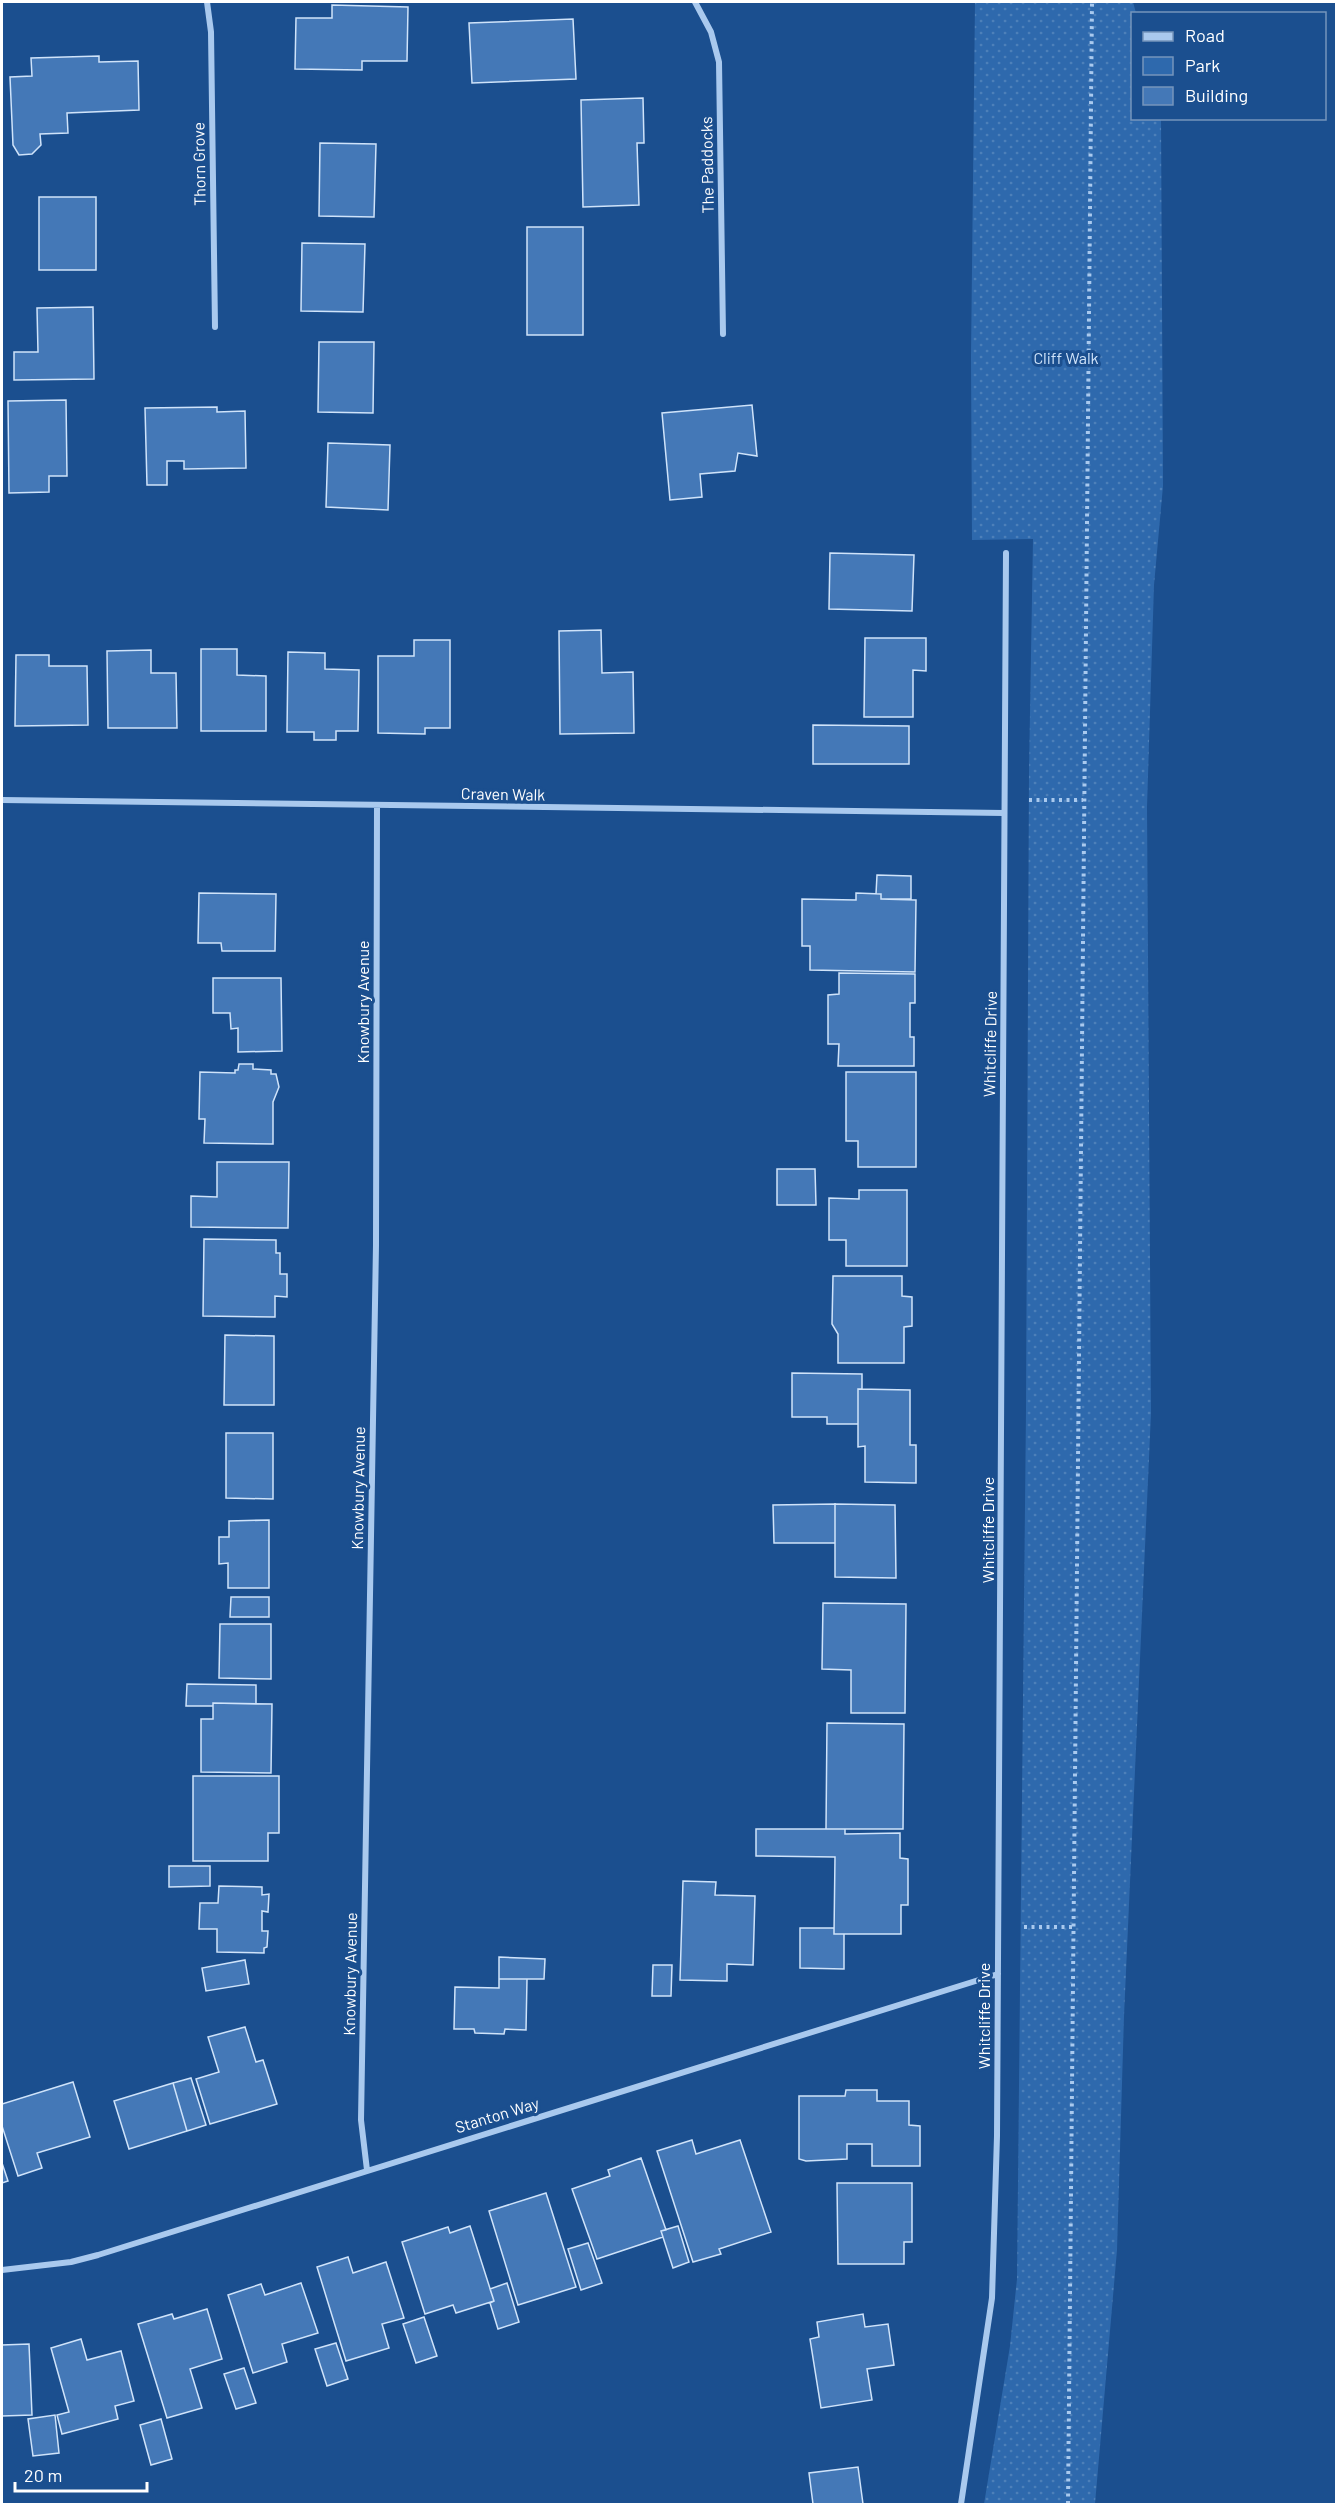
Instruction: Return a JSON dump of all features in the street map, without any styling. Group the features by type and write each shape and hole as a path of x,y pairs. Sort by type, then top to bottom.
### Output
{"street":[{"name":"Thorn Grove","path":"207,2 211,32 215,327"},
{"name":"The Paddocks","path":"696,2 711,32 719,62 723,334"},
{"name":"Whitcliffe Drive","path":"961,2505 992,2298 997,2147 1006,553"},
{"name":"Craven Walk","path":"2,800 1004,813"},
{"name":"Knowbury Avenue","path":"367,2170 361,2120 376,1245 377,806"},
{"name":"Stanton Way","path":"2,2270 71,2262 98,2255 998,1974"}],"path":[{"path":"1068,2505 1092,2"},
{"path":"1004,800 1083,800"},
{"path":"998,1927 1074,1928"}],"green space":[{"name":"Cliff Walk","path":"975,2 1133,2 1136,12 1131,12 1131,120 1161,120 1163,486 1154,585 1147,807 1151,1413 1124,2016 1117,2250 1095,2504 984,2504 1010,2346 1017,2279 1026,1410 1029,772 1033,539 972,540 971,357"}],"building":[{"path":"332,5 408,7 407,61 362,61 362,70 295,69 296,18 332,18"},
{"path":"573,19 576,79 472,83 469,23"},
{"path":"99,56 99,62 138,61 139,110 67,113 68,133 40,134 41,145 32,154 19,155 13,145 10,77 32,76 31,58"},
{"path":"643,98 644,143 637,143 639,205 583,207 581,100"},
{"path":"320,143 376,144 374,217 319,216"},
{"path":"39,197 96,197 96,270 39,270"},
{"path":"527,227 583,227 583,335 527,335"},
{"path":"302,243 365,244 363,312 301,311"},
{"path":"93,307 94,379 14,380 14,352 38,352 37,308"},
{"path":"319,342 374,342 373,413 318,412"},
{"path":"66,400 67,476 49,476 49,492 9,493 8,401"},
{"path":"752,405 757,456 738,453 735,471 700,474 702,497 670,500 662,413"},
{"path":"217,407 217,412 245,411 246,468 184,469 184,461 167,461 167,485 147,485 145,408"},
{"path":"328,443 390,445 388,510 326,507"},
{"path":"830,553 914,555 912,611 829,609"},
{"path":"601,630 602,673 633,672 634,733 560,734 559,631"},
{"path":"865,638 926,638 926,671 913,670 913,717 864,717"},
{"path":"414,640 450,640 450,728 425,728 425,734 378,733 378,656 414,656"},
{"path":"201,649 237,649 237,675 266,676 266,731 201,731"},
{"path":"151,650 151,673 176,673 177,728 108,728 107,651"},
{"path":"288,652 325,653 325,669 359,670 358,731 336,731 336,740 314,740 314,732 287,732"},
{"path":"16,655 49,655 49,666 87,666 88,725 15,726"},
{"path":"813,725 909,726 909,764 813,764"},
{"path":"877,875 911,876 911,899 881,899 881,894 876,894"},
{"path":"199,893 276,894 275,951 222,951 221,943 198,943"},
{"path":"856,893 881,894 881,899 916,900 915,972 810,970 810,946 802,946 802,899 856,900"},
{"path":"839,973 915,974 915,1003 910,1003 910,1037 914,1037 914,1066 838,1066 839,1044 828,1044 828,995 839,994"},
{"path":"213,978 281,978 282,1051 238,1052 238,1028 231,1029 230,1013 213,1013"},
{"path":"239,1064 253,1064 253,1069 271,1070 271,1074 276,1074 279,1087 273,1102 273,1144 204,1143 205,1119 199,1119 200,1072 235,1073"},
{"path":"846,1072 916,1072 916,1167 858,1167 858,1141 846,1141"},
{"path":"217,1162 289,1162 288,1228 191,1227 191,1196 217,1197"},
{"path":"777,1169 815,1169 816,1205 777,1205"},
{"path":"859,1190 907,1190 907,1266 846,1266 846,1240 829,1240 829,1198 859,1199"},
{"path":"204,1239 276,1240 276,1253 280,1253 280,1274 287,1274 287,1297 275,1296 275,1317 203,1316"},
{"path":"833,1276 902,1276 902,1296 912,1297 912,1326 904,1327 904,1363 838,1363 838,1334 832,1324"},
{"path":"225,1335 274,1336 274,1405 224,1405"},
{"path":"792,1373 862,1374 862,1389 858,1389 858,1424 827,1424 827,1417 792,1417"},
{"path":"858,1389 910,1390 910,1445 916,1445 916,1483 865,1482 865,1446 858,1447"},
{"path":"226,1433 273,1433 273,1499 226,1498"},
{"path":"835,1504 895,1505 896,1578 835,1577"},
{"path":"835,1504 835,1543 774,1543 773,1505"},
{"path":"269,1520 269,1588 228,1588 228,1563 219,1564 219,1537 229,1537 229,1521"},
{"path":"231,1597 269,1597 269,1617 230,1617"},
{"path":"823,1603 906,1604 905,1713 851,1713 851,1670 822,1669"},
{"path":"220,1624 271,1624 271,1679 219,1678"},
{"path":"187,1684 256,1685 256,1704 213,1703 213,1706 186,1706"},
{"path":"213,1703 272,1704 271,1773 201,1772 201,1719 213,1719"},
{"path":"827,1723 904,1724 903,1829 826,1829"},
{"path":"193,1776 279,1776 279,1833 268,1833 268,1861 193,1861"},
{"path":"756,1829 845,1829 845,1834 900,1833 900,1858 908,1859 908,1905 901,1905 901,1934 834,1934 835,1857 756,1856"},
{"path":"169,1866 210,1866 210,1886 169,1887"},
{"path":"683,1881 716,1882 715,1895 755,1896 753,1965 727,1964 727,1981 680,1980"},
{"path":"219,1886 262,1887 262,1895 269,1894 268,1912 262,1911 262,1931 268,1931 267,1947 264,1948 264,1953 217,1952 217,1929 199,1929 200,1903 218,1903"},
{"path":"800,1928 834,1928 834,1934 844,1934 844,1969 800,1968"},
{"path":"499,1957 545,1959 544,1979 499,1979"},
{"path":"245,1960 249,1984 206,1991 202,1968"},
{"path":"653,1965 672,1965 671,1996 652,1996"},
{"path":"499,1979 527,1979 526,2030 505,2029 504,2034 475,2033 474,2029 454,2029 455,1987 499,1988"},
{"path":"245,2027 256,2062 263,2060 277,2104 210,2124 196,2079 219,2072 208,2037"},
{"path":"191,2078 206,2125 187,2131 173,2083"},
{"path":"73,2082 90,2137 37,2153 42,2168 18,2176 2,2126 2,2104"},
{"path":"173,2083 187,2131 129,2149 114,2101"},
{"path":"846,2090 877,2090 877,2101 909,2101 909,2125 920,2126 920,2166 872,2166 872,2144 847,2144 847,2159 806,2161 799,2159 799,2096 845,2096"},
{"path":"692,2140 696,2154 740,2140 771,2232 719,2249 721,2254 693,2262 657,2151"},
{"path":"641,2158 666,2230 661,2231 663,2237 597,2259 572,2189 610,2176 608,2170"},
{"path":"2,2163 8,2181 2,2183"},
{"path":"837,2183 912,2183 912,2242 904,2242 904,2264 838,2264"},
{"path":"546,2193 576,2287 518,2305 489,2211"},
{"path":"470,2226 494,2301 456,2313 453,2305 425,2314 402,2242 448,2227 450,2233"},
{"path":"678,2226 689,2262 673,2268 661,2231"},
{"path":"588,2243 602,2283 581,2290 568,2249"},
{"path":"348,2257 353,2273 386,2262 404,2318 382,2324 389,2348 346,2361 317,2267"},
{"path":"301,2283 318,2333 282,2344 287,2362 253,2373 228,2295 261,2284 265,2295"},
{"path":"507,2283 519,2322 498,2329 490,2303 494,2301 490,2289"},
{"path":"207,2309 222,2359 190,2369 202,2408 167,2418 138,2324 172,2314 174,2319"},
{"path":"863,2314 865,2327 888,2324 894,2365 867,2369 872,2400 821,2408 810,2339 819,2337 817,2322"},
{"path":"424,2317 437,2356 416,2363 403,2324"},
{"path":"81,2339 87,2360 121,2351 134,2401 115,2406 118,2419 62,2434 57,2415 69,2412 51,2348"},
{"path":"336,2343 348,2379 327,2386 315,2349"},
{"path":"29,2344 32,2415 2,2416 2,2345"},
{"path":"244,2368 256,2403 236,2409 224,2374"},
{"path":"55,2415 59,2453 33,2456 28,2419"},
{"path":"161,2419 172,2459 151,2465 140,2425"},
{"path":"858,2467 863,2504 813,2504 809,2473"}]}
